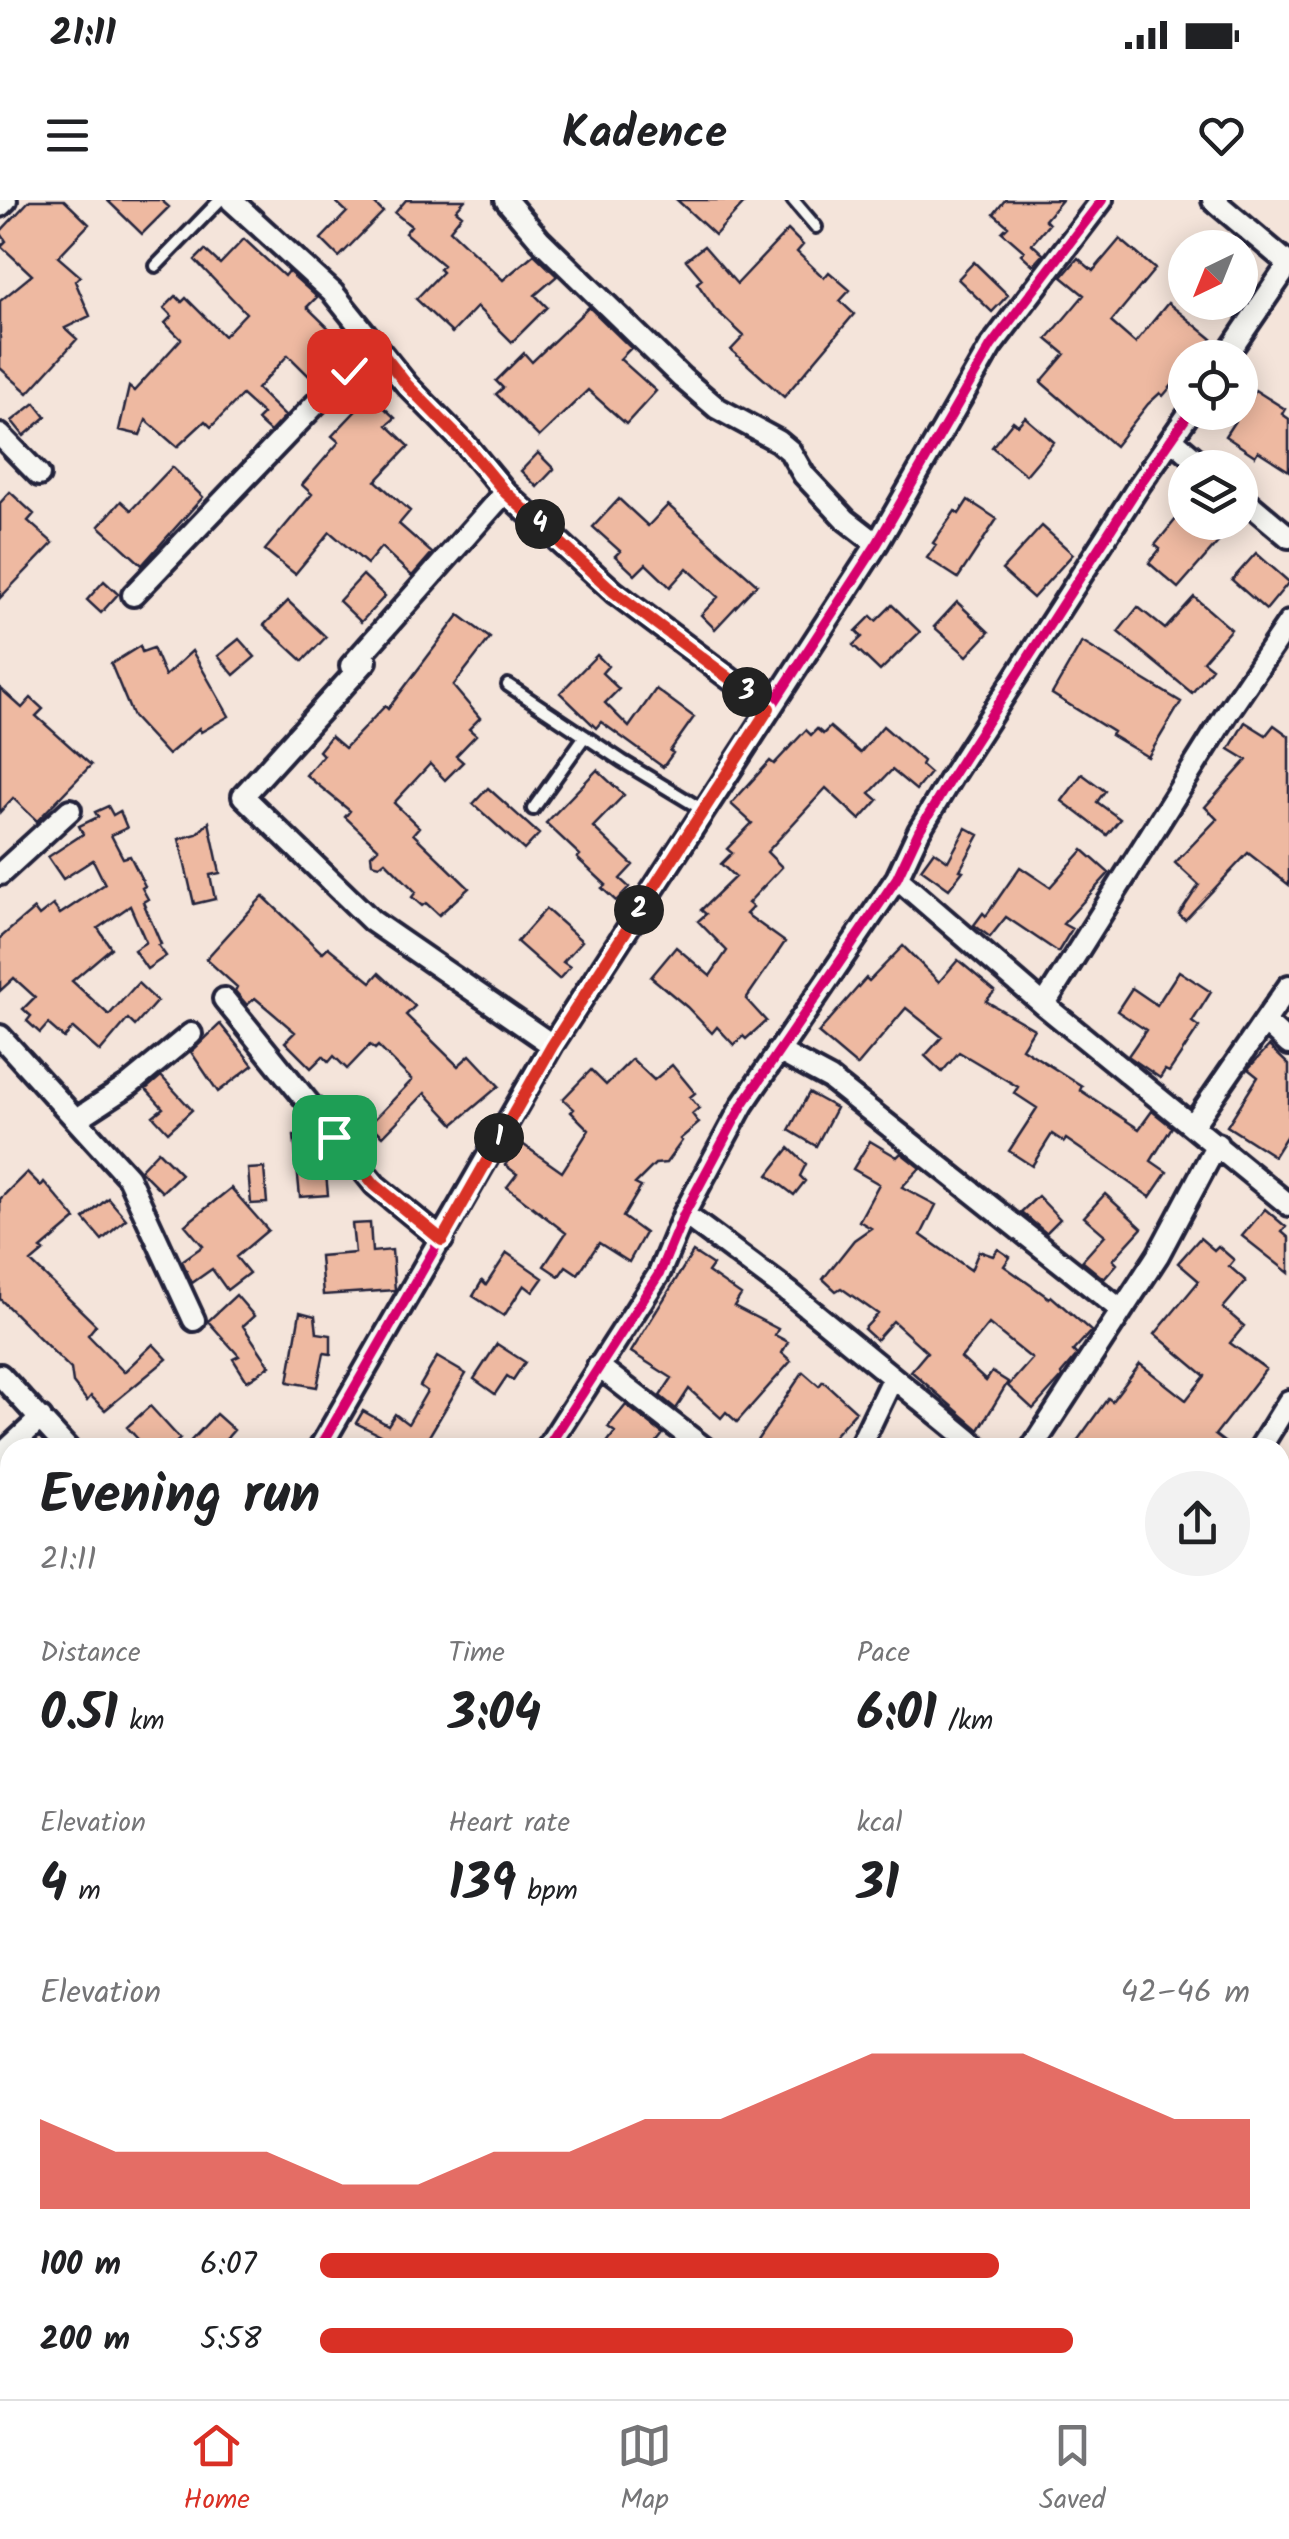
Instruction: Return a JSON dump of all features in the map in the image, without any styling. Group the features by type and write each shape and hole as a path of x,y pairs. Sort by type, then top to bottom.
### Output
{"street":[{"path":"0,206 6,200"},
{"path":"230,200 332,293 407,385 505,492 614,592 769,708"},
{"path":"506,200 540,240 682,378 717,408 790,451 804,476 846,520 876,544"},
{"path":"326,1438 552,1046 876,544 991,346 1102,200"},
{"path":"1214,200 1289,264 1237,340"},
{"path":"133,595 374,343"},
{"path":"553,1438 659,1274 684,1214 743,1104 897,878 919,830 952,776 1140,484 1179,430"},
{"path":"0,435 39,475"},
{"path":"1173,440 1185,450"},
{"path":"340,678 505,492"},
{"path":"1258,511 1289,537"},
{"path":"1044,1005 1289,622"},
{"path":"366,661 243,796 372,921 552,1046"},
{"path":"0,874 70,810"},
{"path":"897,878 1044,1005 1289,1205"},
{"path":"1193,1125 1289,986"},
{"path":"224,999 375,1185 442,1240"},
{"path":"1266,1023 1289,1044"},
{"path":"77,1119 129,1086 191,1034"},
{"path":"0,1036 128,1177 194,1320"},
{"path":"778,1050 830,1079 1122,1310"},
{"path":"1039,1438 1158,1255 1218,1144"},
{"path":"684,1214 741,1254 967,1438"},
{"path":"598,1366 691,1438"},
{"path":"0,1375 58,1438"},
{"path":"864,1438 892,1378"},
{"path":"1266,1438 1289,1401"},
{"path":"19,1438 41,1418"}],"lane":[{"path":"156,266 220,200"},
{"path":"793,200 816,227"},
{"path":"508,685 703,810"},
{"path":"533,808 585,736"}],"building":[{"path":"30,200 64,200 89,224 58,257 80,276 75,281 90,316 65,328 77,339 28,393 0,368 0,301 32,275 1,246 6,241 0,232"},
{"path":"107,200 161,200 169,207 142,234"},
{"path":"334,200 371,200 383,212 339,257 321,239 347,212"},
{"path":"406,200 465,200 456,210 462,215 450,230 503,280 534,254 557,276 535,295 547,307 512,342 477,307 452,333 416,299 442,272 439,269 443,265 405,233 411,226 395,213"},
{"path":"677,200 747,200 715,235"},
{"path":"1005,200 1062,200 1032,244 1043,254 1033,265 1021,254 1024,251 1002,232 1008,226 994,214"},
{"path":"788,230 803,245 797,252 824,278 829,272 850,290 840,301 854,314 784,397 731,350 744,336 715,309 697,283 702,279 686,260 704,246 737,284"},
{"path":"244,239 284,276 288,271 317,297 307,307 346,345 312,379 288,355 257,389 285,416 270,432 257,420 263,414 242,395 211,427 205,421 177,447 146,420 140,435 119,430 129,387 134,391 181,339 165,323 172,316 164,308 176,296 182,302 186,298 224,336 246,313 195,260 205,250 220,264"},
{"path":"1120,239 1155,269 1111,322 1135,343 1168,303 1168,320 1189,320 1212,339 1168,340 1168,390 1148,404 1115,446 1041,382 1065,354 1047,339 1084,295 1062,277 1078,258 1093,271"},
{"path":"974,262 1008,295 992,312 958,279"},
{"path":"589,307 631,348 620,359 656,391 626,424 588,390 539,437 496,394 503,388 496,381 524,353 532,362"},
{"path":"1258,392 1285,409 1282,414 1289,419 1289,471 1258,450 1246,450 1225,436 1229,430 1258,430"},
{"path":"371,395 395,418 387,425 409,446 376,481 410,511 399,524 432,553 412,576 381,547 367,564 330,532 295,574 265,550 312,494 302,485 339,442 332,436"},
{"path":"35,403 46,417 24,436 12,421"},
{"path":"1025,417 1054,442 1026,475 992,447 1013,421 1018,425"},
{"path":"538,453 554,469 537,487 521,471"},
{"path":"172,467 203,497 142,565 99,526 121,501 131,510"},
{"path":"10,492 34,514 28,521 53,543 0,598 0,503"},
{"path":"619,499 648,526 668,505 757,584 715,629 701,615 718,597 687,568 670,587 646,564 635,575 615,556 620,551 593,527"},
{"path":"968,500 997,519 958,578 927,558 955,511 959,514"},
{"path":"1042,526 1073,554 1033,598 1002,570"},
{"path":"1168,529 1168,540 1220,540 1178,588 1149,563 1160,549 1155,545"},
{"path":"1256,553 1289,582 1266,610 1232,580"},
{"path":"363,575 385,596 361,622 339,601"},
{"path":"104,581 118,594 101,613 87,600"},
{"path":"1194,597 1231,629 1203,661 1212,668 1192,693 1118,632 1138,607 1165,629"},
{"path":"288,601 326,637 303,661 264,625"},
{"path":"957,602 989,632 967,656 934,627"},
{"path":"892,605 920,632 880,671 853,645 862,637 856,631 871,616 876,621"},
{"path":"459,615 490,638 453,686 480,718 469,729 476,735 456,756 463,762 445,780 430,764 394,803 419,827 413,834 469,888 439,915 412,897 416,892 385,861 380,865 372,863 371,855 378,848 345,817 350,811 306,775 323,755 319,751 331,736 345,748 385,706 388,709"},
{"path":"239,639 255,657 234,675 218,656"},
{"path":"1082,642 1181,702 1148,757 1052,694"},
{"path":"140,646 142,652 153,648 165,676 192,651 229,716 201,732 199,728 168,755 133,717 111,664"},
{"path":"597,655 608,666 602,673 619,689 605,703 629,727 656,689 694,717 663,767 601,722 596,728 560,693"},
{"path":"0,688 22,708 31,698 43,709 36,716 91,765 37,821 13,798 0,812"},
{"path":"1245,722 1266,735 1274,725 1289,736 1289,885 1248,853 1185,920 1179,915 1199,885 1175,863 1217,819 1205,807 1247,760 1229,749"},
{"path":"883,726 923,761 921,765 930,773 916,790 892,770 870,793 878,800 860,820 826,788 767,852 782,867 748,903 753,907 746,914 785,942 746,999 766,1021 734,1045 717,1027 712,1033 651,977 676,947 710,976 727,951 698,921 706,914 701,910 735,877 721,864 732,853 727,849 752,823 731,804 770,761 774,764 806,730 811,735 817,729 823,734 830,727 860,753"},
{"path":"597,770 624,795 593,827 633,865 620,879 629,887 616,901 602,888 606,885 577,858 580,855 546,823"},
{"path":"1082,774 1105,791 1097,802 1120,819 1107,835 1062,801"},
{"path":"488,788 539,834 524,850 473,804"},
{"path":"108,806 113,815 120,811 127,828 111,835 123,858 130,856 145,886 142,888 148,899 143,902 161,944 158,945 166,956 147,969 134,950 146,942 130,906 98,928 111,948 72,981 109,1015 138,983 157,1001 135,1026 128,1019 100,1052 73,1028 64,1038 48,1024 40,1033 27,1021 31,1016 23,1009 35,997 14,978 0,991 0,938 34,909 39,916 53,905 60,914 105,884 93,860 63,879 48,857 83,834 79,826 98,817 95,812"},
{"path":"209,822 220,873 210,875 215,899 194,904 179,839 197,834"},
{"path":"966,828 979,835 960,870 963,871 949,889 921,869 934,851 948,861"},
{"path":"1083,850 1109,873 1063,924 1072,929 1058,952 1006,917 990,937 974,925 983,913 986,916 1020,867 1050,887"},
{"path":"263,896 322,953 328,947 371,982 379,973 415,1006 406,1015 458,1066 470,1055 499,1086 454,1124 425,1093 383,1136 370,1124 412,1080 378,1046 375,1049 370,1045 347,1069 334,1056 329,1062 323,1056 311,1068 285,1042 295,1032 255,998 247,1005 235,991 237,987 206,959"},
{"path":"546,909 582,941 563,962 570,967 559,979 517,942"},
{"path":"903,946 939,982 958,960 995,991 986,1001 1034,1029 1022,1048 1082,1086 1080,1090 1139,1129 1152,1111 1172,1127 1151,1161 1167,1172 1150,1197 1066,1139 1064,1142 1052,1134 1032,1166 1009,1151 1037,1108 1014,1093 1018,1087 959,1052 942,1072 925,1056 942,1037 906,1008 857,1066 818,1033 866,978 869,981"},
{"path":"1179,971 1211,992 1192,1022 1199,1027 1169,1072 1165,1070 1160,1078 1128,1056 1146,1030 1117,1011 1132,988 1157,1005"},
{"path":"220,1024 253,1065 218,1092 191,1052"},
{"path":"1269,1046 1289,1065 1289,1132 1274,1156 1227,1126 1258,1077 1248,1069"},
{"path":"632,1059 654,1080 672,1065 695,1093 690,1097 699,1108 692,1114 699,1123 680,1139 666,1163 655,1164 635,1184 641,1187 623,1217 645,1233 629,1262 599,1243 578,1274 566,1266 559,1276 544,1266 566,1233 507,1187 517,1174 505,1165 521,1143 562,1172 589,1130 563,1099 591,1070 606,1085"},
{"path":"161,1076 192,1110 168,1132 153,1116 163,1108 146,1089"},
{"path":"809,1093 836,1108 816,1146 789,1130"},
{"path":"316,1134 323,1142 328,1195 300,1197 294,1136"},
{"path":"870,1141 897,1157 901,1153 920,1168 902,1187 936,1205 921,1235 971,1270 979,1251 993,1256 998,1249 1010,1257 1004,1266 1051,1296 1091,1331 1073,1351 1077,1355 1062,1377 1033,1409 1008,1386 1032,1359 989,1324 961,1358 986,1381 992,1372 1008,1382 979,1430 911,1371 927,1352 893,1321 876,1340 864,1329 878,1314 841,1288 836,1291 823,1279 854,1240 871,1228 859,1221 879,1184 853,1169"},
{"path":"789,1148 806,1164 800,1176 805,1181 794,1195 768,1175"},
{"path":"158,1151 181,1174 162,1192 140,1170"},
{"path":"264,1168 267,1203 251,1204 248,1169"},
{"path":"27,1172 41,1186 44,1182 76,1219 31,1262 96,1325 88,1335 124,1372 153,1344 167,1359 105,1410 91,1396 87,1401 73,1383 71,1369 0,1299 0,1199"},
{"path":"231,1188 268,1230 236,1257 249,1273 227,1290 212,1269 192,1283 182,1261 203,1246 185,1225"},
{"path":"1105,1194 1142,1228 1113,1260 1117,1264 1104,1279 1082,1261 1105,1235 1084,1217"},
{"path":"1038,1196 1060,1219 1046,1233 1021,1212"},
{"path":"108,1198 126,1219 102,1240 84,1219"},
{"path":"1265,1209 1286,1227 1282,1232 1289,1238 1289,1273 1242,1236"},
{"path":"370,1223 372,1252 392,1250 395,1290 323,1295 320,1256 355,1253 352,1224"},
{"path":"1200,1238 1214,1250 1218,1246 1234,1260 1229,1266 1246,1281 1223,1308 1244,1326 1230,1343 1266,1369 1215,1435 1219,1438 1079,1438 1108,1398 1112,1401 1140,1364 1186,1400 1205,1376 1155,1334 1199,1281 1178,1263"},
{"path":"693,1252 713,1265 708,1272 741,1295 734,1306 778,1329 775,1335 788,1342 782,1353 791,1361 737,1422 726,1412 721,1418 689,1389 676,1409 660,1396 672,1378 631,1352"},
{"path":"507,1253 543,1278 533,1292 524,1285 504,1316 473,1296 482,1281 486,1285"},
{"path":"236,1295 254,1316 243,1326 270,1366 247,1381 233,1359 239,1356 208,1321"},
{"path":"300,1312 315,1316 317,1333 331,1335 331,1354 324,1353 317,1387 288,1382"},
{"path":"497,1344 525,1362 513,1380 507,1376 495,1394 474,1379"},
{"path":"437,1357 466,1374 428,1438 378,1438 380,1435 356,1423 363,1411 388,1425 395,1414 408,1424 427,1391 420,1386"},
{"path":"803,1372 819,1386 823,1381 856,1411 832,1438 759,1438"},
{"path":"626,1405 663,1434 660,1438 610,1438 615,1432 608,1427"},
{"path":"150,1406 179,1438 137,1438 127,1427"},
{"path":"216,1414 234,1430 227,1438 193,1438"}],"cycle path":[{"path":"326,1438 552,1045 877,544 991,346 1102,200"},
{"path":"553,1438 659,1274 684,1214 743,1104 897,878 952,776 1178,430"}],"route":[{"path":"334,1137 375,1185 442,1240 552,1046 769,708 614,592 505,492 374,343 349,371"}]}
